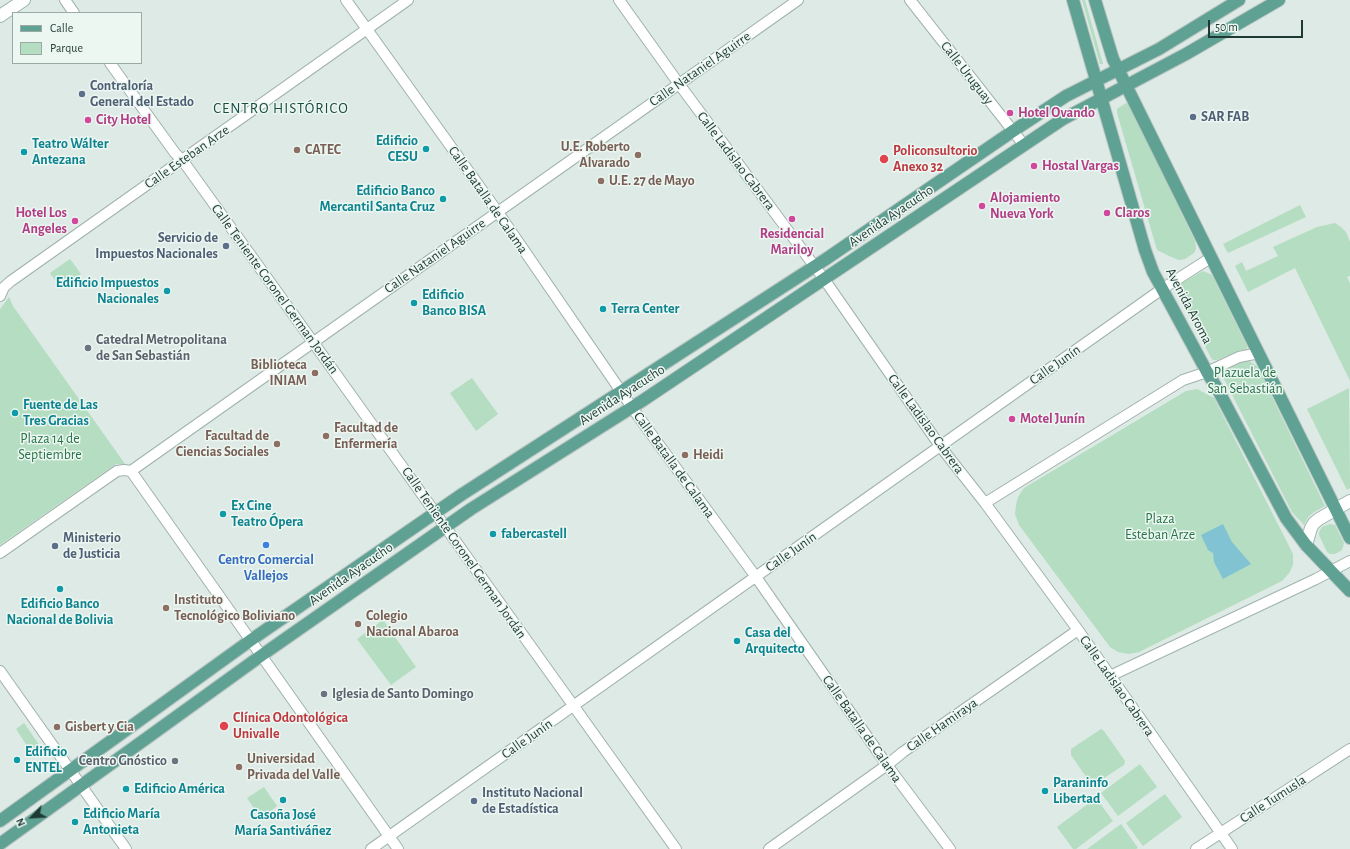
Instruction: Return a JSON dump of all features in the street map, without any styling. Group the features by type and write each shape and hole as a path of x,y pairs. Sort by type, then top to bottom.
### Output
{"main road":[{"name":"Avenida Aroma","path":"1073,0 1145,250 1153,272 1286,518 1306,545 1350,591"},
{"path":"1095,0 1111,55 1118,70 1349,533"},
{"name":"Avenida Ayacucho","path":"0,821 251,640 435,513 814,266 1066,96 1159,49 1239,0"},
{"name":"Avenida Ayacucho","path":"0,844 262,655 445,527 632,407 1063,119 1186,54 1279,0"}],"street":[{"path":"0,16 24,0"},
{"path":"65,0 73,12"},
{"name":"Calle Batalla de Calama","path":"346,0 497,211 632,407 756,577 888,765 950,849"},
{"name":"Calle Esteban Arze","path":"2,283 183,161 408,0"},
{"name":"Calle Ladislao Cabrera","path":"618,0 678,84 824,279 940,446 986,503 1078,630 1232,849"},
{"name":"Calle Nataniel Aguirre","path":"131,471 497,211 798,0"},
{"name":"Calle Uruguay","path":"910,0 1024,145"},
{"name":"Calle Teniente Coronel German Jordán","path":"111,64 175,153 183,161 676,849"},
{"name":"Calle Junín","path":"371,849 1162,289 1212,257"},
{"path":"0,296 2,283"},
{"path":"986,503 1183,380 1207,372 1238,357 1259,353"},
{"path":"0,553 117,471 131,471 398,849"},
{"path":"1306,545 1314,523 1350,500"},
{"path":"1110,676 1350,562"},
{"name":"Calle Hamiraya","path":"769,849 888,765 903,752 1078,630"},
{"path":"0,671 126,849"},
{"name":"Calle Tumusla","path":"1196,849 1350,749"}],"green space":[{"path":"1082,0 1085,0 1103,64 1100,64"},
{"path":"1126,103 1129,104 1195,241 1196,249 1194,253 1185,259 1179,260 1157,250 1117,113 1117,109"},
{"path":"1300,205 1306,217 1228,253 1223,244"},
{"path":"1335,223 1346,232 1350,242 1350,276 1347,277 1350,283 1350,381 1295,268 1248,292 1235,266 1242,262 1246,271 1278,256 1273,247 1317,227"},
{"path":"70,259 81,274 61,289 50,273"},
{"path":"1203,271 1212,275 1247,346 1247,349 1217,360 1213,360 1211,358 1176,289 1177,286"},
{"name":"Plaza 14 de Septiembre","path":"9,297 13,306 125,464 116,464 0,545 0,309"},
{"name":"Plazuela de San Sebastián","path":"1249,361 1257,366 1325,506 1308,517 1304,525 1292,512 1222,375 1223,372 1241,362"},
{"path":"472,378 498,414 476,431 450,393"},
{"path":"1349,388 1350,488 1347,490 1307,409"},
{"name":"Plaza Esteban Arze","path":"1197,389 1214,398 1293,554 1293,565 1289,573 1282,581 1139,652 1129,654 1118,652 1110,647 1019,525 1015,514 1018,497 1024,488 1186,391"},
{"path":"1330,524 1335,525 1344,543 1342,550 1335,554 1330,554 1327,552 1319,535 1322,527"},
{"path":"383,620 416,667 391,685 357,639"},
{"path":"24,723 40,746 31,752 16,729"},
{"path":"1101,729 1125,761 1124,765 1095,784 1091,784 1071,755 1071,749"},
{"path":"1140,764 1157,787 1118,816 1101,793"},
{"path":"264,787 277,806 261,819 247,798"},
{"path":"1165,794 1182,817 1143,846 1126,823"},
{"path":"1096,798 1113,821 1076,849 1073,849 1057,827"},
{"path":"1121,824 1138,848 1087,849"}],"water":[{"path":"1223,524 1232,542 1251,564 1223,579 1214,562 1213,553 1208,550 1201,535"}],"place":[{"name":"Contraloría General del Estado","path":"82,94"},
{"name":"Hotel Ovando","path":"1010,113"},
{"name":"SAR FAB","path":"1193,117"},
{"name":"City Hotel","path":"88,120"},
{"name":"Edificio CESU","path":"426,149"},
{"name":"CATEC","path":"297,150"},
{"name":"Teatro Wálter Antezana","path":"24,152"},
{"name":"U.E. Roberto Alvarado","path":"638,155"},
{"name":"Policonsultorio Anexo 32","path":"884,159"},
{"name":"Hostal Vargas","path":"1034,166"},
{"name":"U.E. 27 de Mayo","path":"601,181"},
{"name":"Edificio Banco Mercantil Santa Cruz","path":"443,199"},
{"name":"Alojamiento Nueva York","path":"982,206"},
{"name":"Claros","path":"1107,213"},
{"name":"Residencial Mariloy","path":"792,219"},
{"name":"Hotel Los Angeles","path":"75,221"},
{"name":"Servicio de Impuestos Nacionales","path":"226,246"},
{"name":"Edificio Impuestos Nacionales","path":"167,291"},
{"name":"Edificio Banco BISA","path":"414,303"},
{"name":"Terra Center","path":"603,309"},
{"name":"Catedral Metropolitana de San Sebastián","path":"88,348"},
{"name":"Biblioteca INIAM","path":"315,373"},
{"name":"Fuente de Las Tres Gracias","path":"15,413"},
{"name":"Motel Junín","path":"1012,419"},
{"name":"Facultad de Enfermería","path":"326,436"},
{"name":"Facultad de Ciencias Sociales","path":"277,444"},
{"name":"Heidi","path":"685,455"},
{"name":"Ex Cine Teatro Ópera","path":"223,514"},
{"name":"fabercastell","path":"493,534"},
{"name":"Centro Comercial Vallejos","path":"266,545"},
{"name":"Ministerio de Justicia","path":"55,546"},
{"name":"Edificio Banco Nacional de Bolivia","path":"60,589"},
{"name":"Instituto Tecnológico Boliviano","path":"166,608"},
{"name":"Colegio Nacional Abaroa","path":"358,624"},
{"name":"Casa del Arquitecto","path":"737,641"},
{"name":"Iglesia de Santo Domingo","path":"324,694"},
{"name":"Clínica Odontológica Univalle","path":"224,726"},
{"name":"Gisbert y Cia","path":"57,727"},
{"name":"Edificio ENTEL","path":"17,760"},
{"name":"Centro Gnóstico","path":"175,761"},
{"name":"Universidad Privada del Valle","path":"239,767"},
{"name":"Edificio América","path":"126,789"},
{"name":"Paraninfo Libertad","path":"1045,791"},
{"name":"Casoña José María Santiváñez","path":"283,800"},
{"name":"Instituto Nacional de Estadística","path":"474,801"},
{"name":"Edificio María Antonieta","path":"75,822"}],"district":[{"name":"CENTRO HISTÓRICO","path":"281,108"}]}
